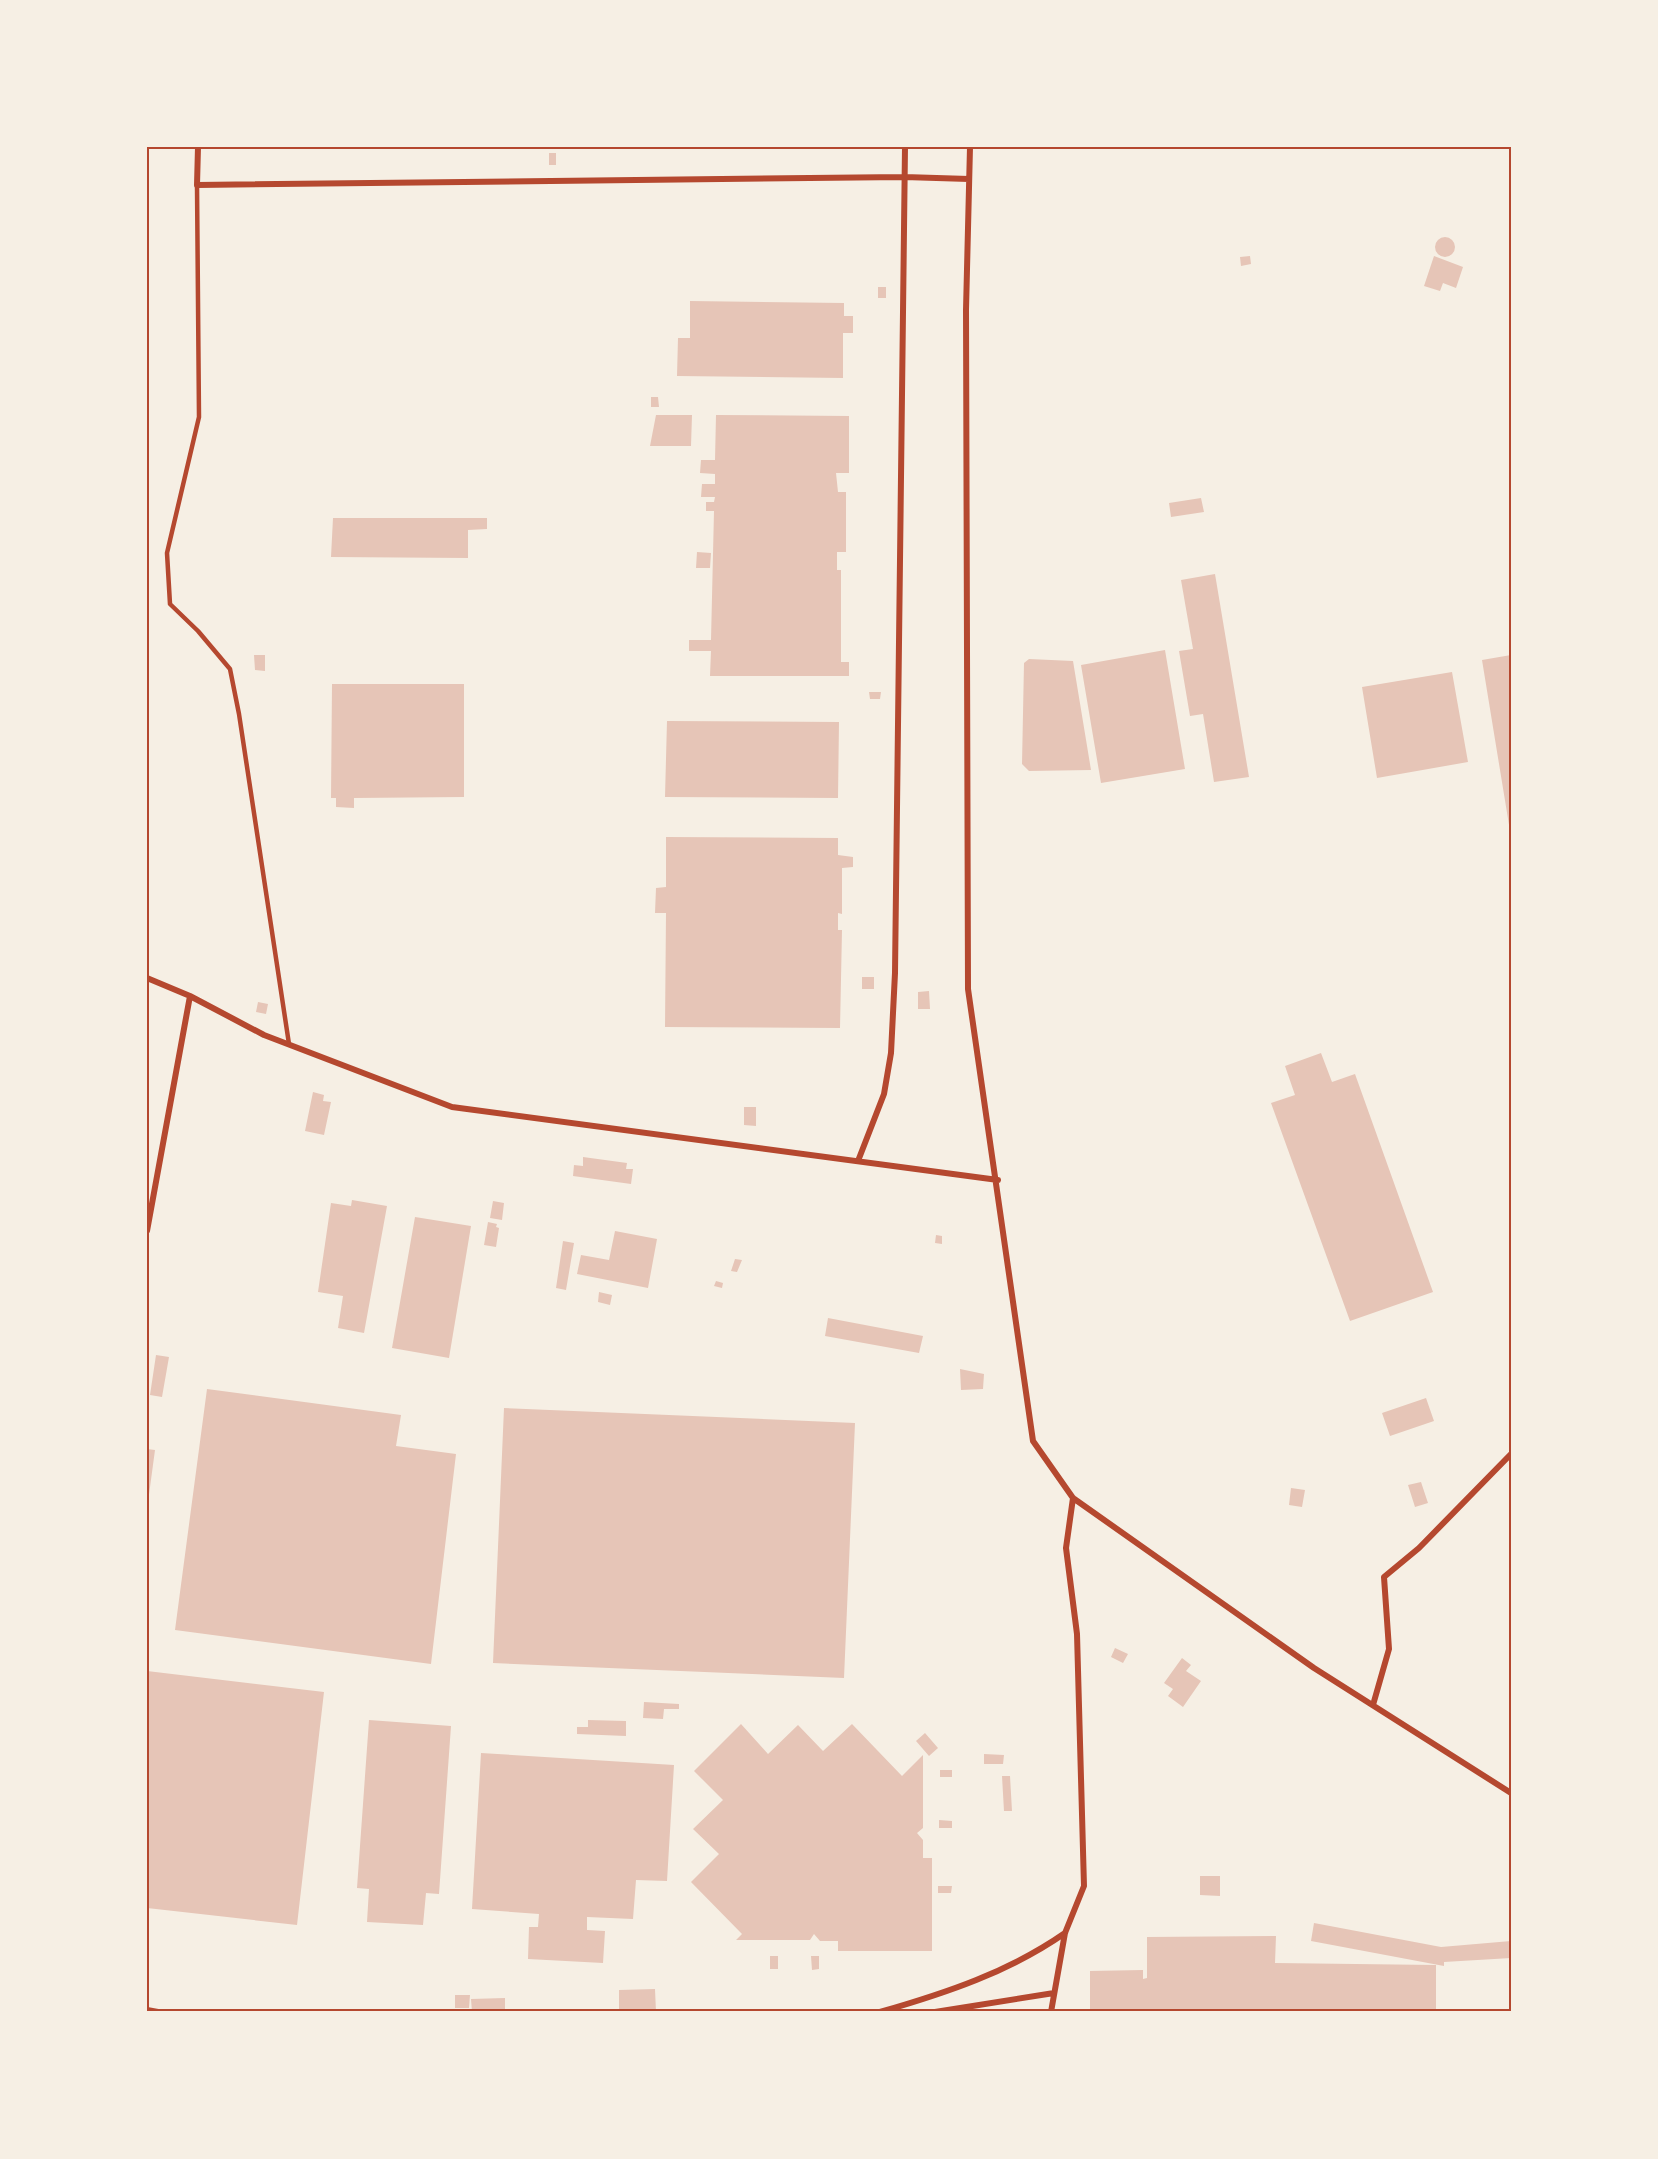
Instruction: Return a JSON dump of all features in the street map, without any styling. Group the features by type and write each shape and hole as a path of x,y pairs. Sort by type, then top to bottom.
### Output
{"street":[{"path":"198,147 197,185 904,177 969,179"},
{"path":"858,1161 884,1094 891,1041 895,973 904,147"},
{"path":"970,147 966,310 968,988 998,1180 1033,1441 1073,1498 1314,1668 1511,1793"},
{"path":"147,978 190,996 264,1035 452,1107 998,1180"},
{"path":"147,1231 190,996"},
{"path":"1373,1705 1389,1649 1384,1577 1419,1548 1511,1454"},
{"path":"1051,2012 1065,1933 1084,1886 1077,1634 1066,1548 1073,1498"},
{"path":"880,2012 969,1984 1009,1967 1065,1933"},
{"path":"935,2012 1054,1993"},
{"path":"147,2010 158,2012"}],"lane":[{"path":"197,185 199,417 168,553 170,604 198,631 230,669 239,714 289,1044"}],"building":[{"path":"549,153 556,153 556,165 549,165"},
{"path":"1441,237 1449,237 1455,243 1455,251 1449,257 1441,257 1435,251 1435,243"},
{"path":"1250,256 1251,264 1241,266 1240,257"},
{"path":"1434,256 1463,267 1456,288 1443,283 1440,291 1424,286"},
{"path":"878,287 886,287 886,298 878,298"},
{"path":"690,301 844,303 844,316 853,316 853,333 843,333 843,378 677,376 678,338 690,338"},
{"path":"651,397 658,397 659,407 651,407"},
{"path":"656,415 692,415 691,446 650,446"},
{"path":"716,415 849,416 849,473 836,473 838,492 846,492 846,552 837,552 837,570 841,570 841,662 849,662 849,676 710,676 711,651 689,651 689,640 711,640 714,511 706,511 706,502 714,502 715,497 701,497 702,484 715,484 715,474 700,473 701,460 715,460"},
{"path":"1201,498 1204,512 1171,517 1169,503"},
{"path":"333,518 487,518 487,529 468,530 468,558 331,557"},
{"path":"697,552 711,553 710,568 696,568"},
{"path":"1215,574 1249,777 1214,782 1203,714 1190,716 1179,651 1193,649 1181,580"},
{"path":"1165,650 1185,769 1101,783 1081,665"},
{"path":"254,655 265,655 265,671 255,670"},
{"path":"1511,655 1511,831 1510,831 1482,660"},
{"path":"1029,659 1073,661 1091,770 1029,771 1022,764 1024,663"},
{"path":"1452,672 1468,762 1377,778 1362,687"},
{"path":"332,684 464,684 464,797 354,798 354,808 336,807 336,798 331,798"},
{"path":"869,692 881,692 880,699 870,699"},
{"path":"667,721 839,722 838,798 665,797"},
{"path":"666,837 838,838 838,855 853,857 853,867 842,868 842,914 838,913 838,930 842,930 840,1028 665,1027 666,913 655,913 656,888 666,887"},
{"path":"862,977 874,977 874,989 862,989"},
{"path":"929,991 930,1009 918,1009 918,992"},
{"path":"258,1002 268,1004 266,1014 256,1012"},
{"path":"1321,1053 1332,1082 1355,1074 1433,1292 1350,1321 1271,1103 1295,1095 1285,1066"},
{"path":"313,1092 324,1095 323,1101 331,1102 324,1135 305,1131"},
{"path":"744,1107 756,1107 756,1126 744,1125"},
{"path":"583,1157 627,1163 626,1169 633,1169 631,1184 573,1176 574,1165 583,1166"},
{"path":"352,1200 387,1206 364,1333 338,1328 343,1296 318,1292 331,1203 351,1206"},
{"path":"493,1201 504,1203 502,1220 490,1218"},
{"path":"415,1217 471,1226 449,1358 392,1348"},
{"path":"488,1222 497,1224 496,1227 499,1228 496,1247 484,1245"},
{"path":"615,1231 657,1239 648,1288 577,1274 581,1255 609,1260"},
{"path":"936,1235 942,1236 942,1244 935,1243"},
{"path":"563,1241 574,1243 566,1290 556,1288"},
{"path":"735,1259 742,1260 737,1272 731,1271"},
{"path":"716,1281 723,1283 722,1288 714,1286"},
{"path":"599,1292 612,1295 610,1305 598,1302"},
{"path":"828,1318 923,1336 919,1353 825,1336"},
{"path":"156,1355 169,1357 162,1397 150,1395"},
{"path":"960,1369 984,1374 983,1389 961,1390"},
{"path":"207,1389 401,1415 396,1446 456,1454 431,1664 175,1630"},
{"path":"1426,1398 1434,1421 1390,1436 1382,1413"},
{"path":"504,1408 855,1423 844,1678 493,1663"},
{"path":"147,1449 155,1450 148,1502 147,1502"},
{"path":"1421,1482 1428,1503 1415,1507 1408,1485"},
{"path":"1291,1488 1305,1490 1302,1507 1289,1505"},
{"path":"1115,1648 1128,1654 1123,1663 1111,1657"},
{"path":"1182,1658 1191,1665 1186,1671 1201,1681 1183,1707 1168,1696 1173,1689 1164,1683"},
{"path":"147,1671 324,1692 297,1925 147,1908"},
{"path":"644,1702 679,1704 679,1709 664,1709 663,1719 643,1718"},
{"path":"369,1720 451,1726 439,1894 426,1893 423,1925 367,1922 369,1889 357,1888"},
{"path":"588,1720 626,1721 626,1736 577,1734 577,1727 588,1727"},
{"path":"741,1724 768,1754 798,1725 823,1751 852,1724 902,1776 923,1755 923,1828 917,1833 923,1840 923,1858 932,1858 932,1951 838,1951 838,1941 820,1941 814,1934 810,1940 736,1940 742,1934 691,1882 719,1854 693,1829 723,1800 694,1771"},
{"path":"925,1733 938,1748 929,1756 916,1741"},
{"path":"481,1753 674,1765 667,1881 636,1880 633,1919 587,1917 587,1930 605,1931 603,1963 528,1959 529,1927 538,1927 539,1914 472,1909"},
{"path":"984,1754 1004,1755 1003,1764 984,1764"},
{"path":"940,1770 952,1770 952,1777 940,1777"},
{"path":"1002,1776 1010,1776 1012,1811 1004,1811"},
{"path":"939,1820 952,1821 952,1828 939,1828"},
{"path":"1200,1876 1220,1876 1220,1896 1200,1895"},
{"path":"938,1886 952,1886 951,1893 938,1893"},
{"path":"1314,1923 1441,1947 1511,1941 1511,1958 1444,1962 1444,1966 1311,1941"},
{"path":"1276,1936 1275,1963 1436,1965 1436,2012 1090,2012 1090,1971 1143,1970 1143,1979 1147,1978 1147,1937"},
{"path":"770,1956 778,1956 778,1969 770,1969"},
{"path":"811,1956 819,1956 819,1969 812,1970"},
{"path":"655,1989 656,2012 619,2012 619,1990"},
{"path":"455,1995 470,1995 469,2008 455,2008"},
{"path":"505,1998 505,2012 472,2012 471,1999"},
{"path":"453,2009 466,2009 466,2012 453,2012"}]}
